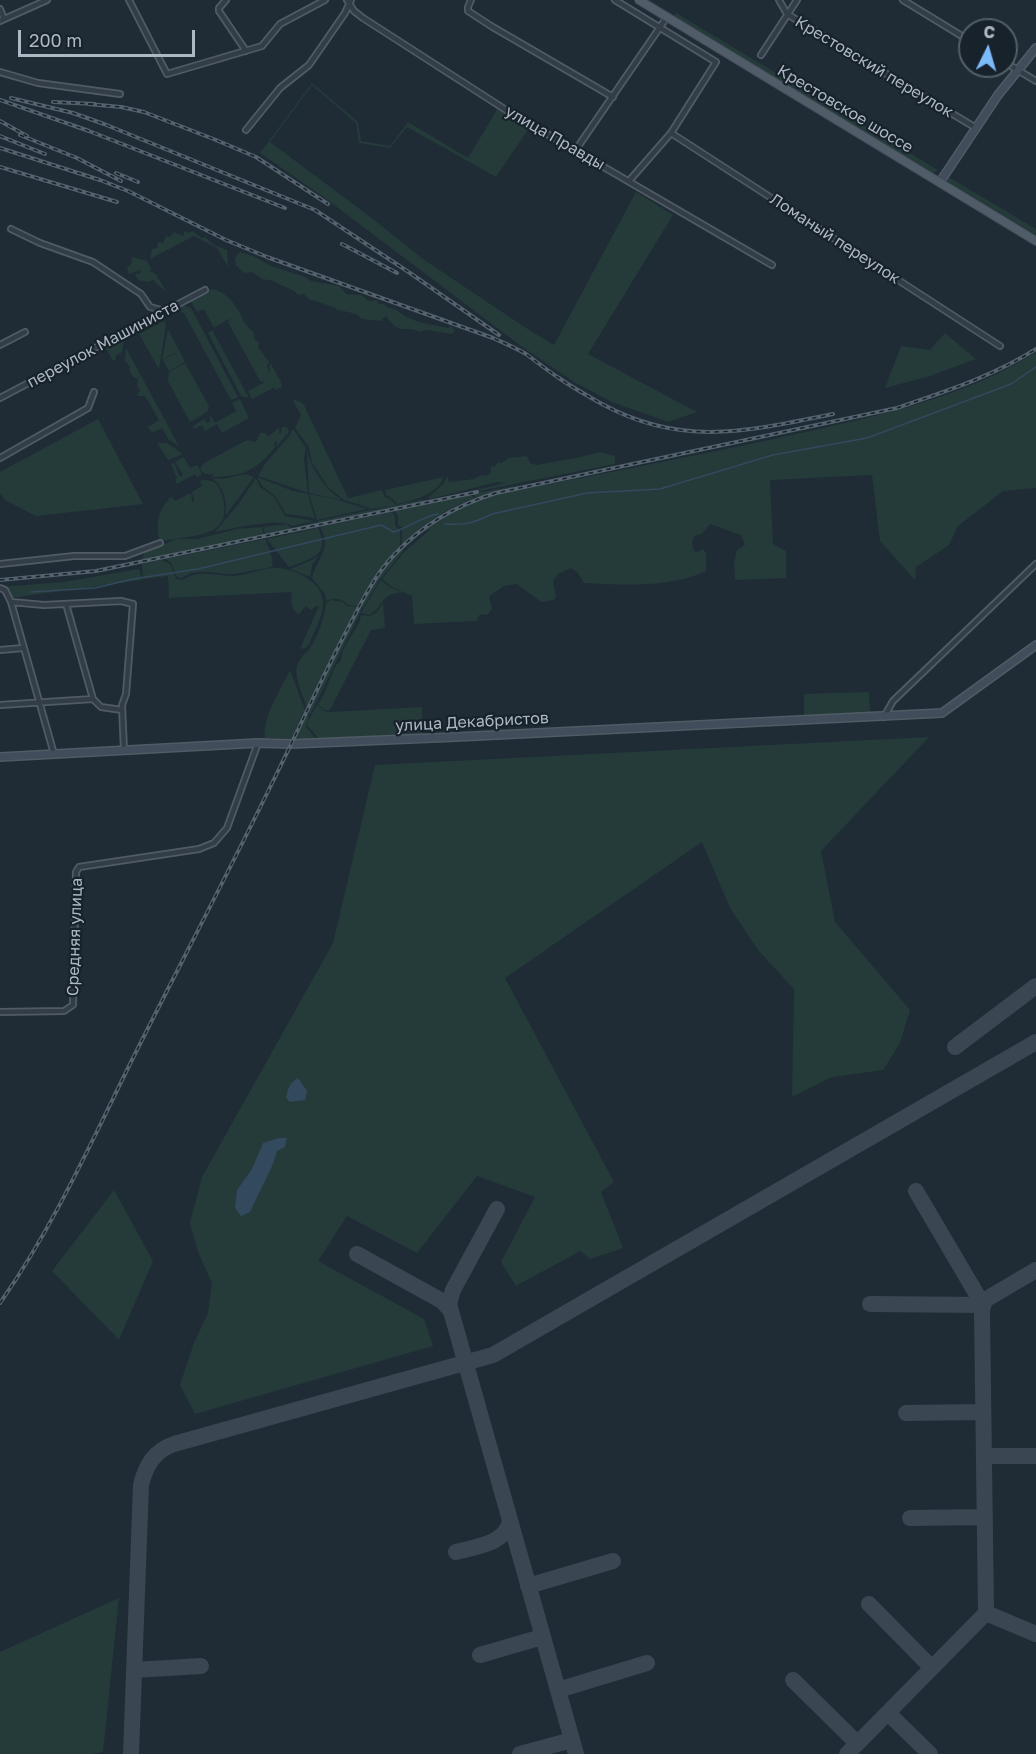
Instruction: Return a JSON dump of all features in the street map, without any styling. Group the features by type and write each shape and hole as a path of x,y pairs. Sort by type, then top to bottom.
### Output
{"main road":[{"name":"Крестовское шоссе","path":"639,0 1036,241"}],"street":[{"path":"0,9 2,20 47,0"},
{"path":"129,0 167,74 262,46 280,24 325,0"},
{"path":"226,0 219,11 246,51"},
{"path":"471,0 468,11 613,97"},
{"path":"615,0 716,62 671,133 629,181"},
{"name":"Крестовский переулок","path":"779,0 787,14 976,128"},
{"path":"761,55 797,0"},
{"path":"903,0 958,34"},
{"path":"246,130 280,88 309,65 345,13 349,1"},
{"name":"улица Правды","path":"349,1 354,11 363,18 506,110 772,265"},
{"path":"575,151 667,17"},
{"path":"1036,48 1018,70 1036,81"},
{"path":"0,72 38,83 120,94"},
{"path":"940,182 1012,78"},
{"name":"Ломаный переулок","path":"671,133 1000,346"},
{"path":"11,229 40,243 93,262 141,294 150,307 165,311"},
{"name":"переулок Машиниста","path":"0,398 205,290"},
{"path":"0,345 26,332"},
{"path":"0,458 88,408 94,392"},
{"path":"0,564 82,556 125,556 160,543"},
{"path":"884,717 893,701 1036,564"},
{"path":"0,588 5,590 11,602 54,754"},
{"path":"11,602 66,604 122,601 133,604 126,694 122,710 124,751"},
{"path":"66,604 93,699 100,708 122,710"},
{"name":"улица Декабристов","path":"0,757 258,743 373,741 942,713 1036,645"},
{"path":"0,650 23,648"},
{"path":"0,705 93,699"},
{"name":"Средняя улица","path":"0,1012 64,1011 73,1005 76,872 79,867 199,849 214,843 227,828 258,743"}],"green space":[{"path":"676,13 938,170 933,173 674,16"},
{"path":"312,83 358,122 361,141 390,146 408,122 468,158 498,108 529,128 496,177 407,127 390,148 359,143 356,123 312,85 270,142 423,259 554,345 636,192 673,215 588,354 697,412 668,422 612,402 574,382 521,346 325,198 260,153"},
{"path":"950,178 1036,229 1036,235 945,180"},
{"path":"185,231 188,233 192,231 202,238 205,237 214,245 227,250 228,267 217,248 194,236 150,259 152,249 157,248 158,242 163,243 166,236 170,237 174,232 183,236"},
{"path":"240,252 311,281 340,286 346,294 361,295 369,301 377,300 379,304 384,304 414,320 448,328 451,326 455,331 452,334 402,329 396,327 386,316 382,319 383,321 362,319 356,314 337,310 309,299 304,294 298,295 274,281 262,279 252,272 244,273 236,265 235,258"},
{"path":"132,257 147,261 151,268 150,271 156,274 167,293 153,280 148,282 138,280 135,274 140,273 141,270 129,274 127,268 131,264"},
{"path":"212,289 223,293 235,306 244,321 242,320 254,333 254,339 259,343 258,347 269,362 267,366 269,370 266,374 270,371 271,364 282,387 276,390 273,387 252,399 248,391 265,382 260,381 229,324 231,318 214,328 204,309 197,312 190,300"},
{"path":"183,305 191,308 238,397 231,400 184,313 173,310"},
{"path":"164,321 166,325 159,369 139,334"},
{"path":"168,329 185,362 169,371 163,360 174,354 178,359 174,353 162,360"},
{"path":"212,330 249,398 241,396 208,333"},
{"path":"945,333 976,359 930,376 885,388 901,346 930,350"},
{"path":"125,334 122,352 115,356 116,359 113,361 104,345"},
{"path":"126,348 179,446 168,439 162,428 152,433 148,427 159,420 145,396 137,396 140,390 137,386 138,379 133,377 125,360"},
{"path":"1036,352 1036,488 1003,491 958,526 949,545 916,567 915,580 880,541 872,475 770,480 773,544 786,551 786,578 735,580 734,564 737,550 745,545 741,535 710,524 702,534 694,536 692,543 694,551 698,552 703,549 706,554 706,571 662,583 614,584 584,583 578,573 571,568 558,574 553,581 556,596 554,600 541,602 517,584 504,586 489,596 492,609 487,615 480,614 476,621 414,624 412,596 392,587 382,579 404,552 431,529 423,532 403,550 402,548 437,519 467,503 478,499 481,502 479,499 512,489 478,498 472,494 514,486 519,490 693,456 887,413 978,382"},
{"path":"185,363 209,406 207,412 190,422 168,381 169,372"},
{"path":"240,399 249,418 222,433 217,424 205,431 202,425 194,429 193,426 204,419 206,423 211,421 209,417 211,416 215,423 236,411 232,403"},
{"path":"294,400 304,405 348,498 382,490 385,497 396,505 370,509 358,504 361,498 357,504 344,500 329,488 312,463 309,447 295,428 301,415"},
{"path":"98,419 143,504 36,516 5,500 0,493 0,472"},
{"path":"282,427 287,427 289,432 276,447 277,440 275,447 261,462 248,471 211,477 215,473 210,475 203,473 200,468 204,463 243,442 248,440 256,442 260,433 270,435 279,428 280,435"},
{"path":"293,429 306,448 304,458 308,493 258,476"},
{"path":"157,443 167,443 183,454 168,460"},
{"path":"307,451 320,479 342,500 309,493"},
{"path":"600,452 615,456 615,464 466,492 505,483 497,482 428,498 444,483 447,476 449,482 474,479 481,475 487,476 491,472 491,467 509,458 527,456 530,463 536,465"},
{"path":"184,457 190,468 197,465 202,474 197,477 195,474 177,484 171,464 174,463 180,477 183,475 175,462"},
{"path":"245,474 254,477 226,515 224,495 220,486 212,478 223,479"},
{"path":"257,477 293,491 308,494 315,519 286,514 275,496 262,486"},
{"path":"444,477 436,488 411,501 397,504 386,495 385,490"},
{"path":"256,478 260,487 274,497 285,516 314,521 292,526 267,523 215,532"},
{"path":"200,481 213,482 219,488 225,510 222,521 207,533 160,542 158,520 169,500 167,499 172,497 175,501 191,493 192,502 194,502 192,492 202,486"},
{"path":"468,493 319,525 317,521 420,500 433,500"},
{"path":"309,494 339,500 367,509 317,520"},
{"path":"469,495 475,498 436,517 402,545 402,527 398,525 395,511"},
{"path":"392,512 395,517 395,526 400,529 400,548 375,579 359,606 348,605 338,599 326,601 325,594 312,578 323,553 325,541 320,527"},
{"path":"316,522 318,526 266,536 263,527 286,524 291,528"},
{"path":"262,527 264,536 142,561 144,552 177,539 197,539 237,529"},
{"path":"318,528 322,544 317,555 289,567 267,539"},
{"path":"265,539 272,556 272,567 234,574 194,572 182,578 177,577 171,563 166,559"},
{"path":"402,548 403,551 379,581 363,608 360,607 376,579"},
{"path":"319,555 312,565 310,577 290,569 312,560"},
{"path":"162,560 170,564 176,579 183,580 201,574 238,576 271,568 285,569 300,574 314,584 322,597 321,615 309,644 300,649 319,606 311,610 306,606 299,614 291,601 292,592 169,598 168,576 143,579 142,564"},
{"path":"139,569 142,580 10,598 0,592 0,587 64,582"},
{"path":"381,580 391,588 402,592 389,595 369,615 361,613"},
{"path":"331,600 358,607 307,708 296,671 301,659 316,638 326,603"},
{"path":"383,603 385,628 371,630 330,710 324,710 318,704 361,615 370,616 377,612"},
{"path":"359,608 362,609 310,715 308,711"},
{"path":"290,670 305,710 291,739 265,738 269,712"},
{"path":"869,692 870,714 804,716 804,694"},
{"path":"317,705 324,711 330,712 422,707 422,734 319,739 308,726 308,721"},
{"path":"307,713 309,717 306,727 316,739 296,739"},
{"path":"929,737 821,851 835,922 910,1010 900,1043 883,1070 832,1077 792,1097 794,989 758,950 730,908 702,842 505,978 614,1182 601,1192 623,1248 590,1259 580,1251 516,1286 501,1262 535,1197 477,1176 417,1253 347,1216 318,1261 424,1319 433,1346 195,1414 180,1385 194,1343 208,1313 212,1283 198,1252 190,1223 202,1177 333,943 375,765"},
{"path":"114,1190 153,1261 119,1340 52,1271"},
{"path":"119,1598 103,1752 0,1754 0,1652"}],"water":[{"path":"298,1078 307,1091 305,1100 290,1102 286,1098 288,1089"},
{"path":"287,1138 285,1147 277,1151 250,1212 241,1216 235,1208 237,1190 252,1169 263,1143"}],"waterway":[{"path":"445,524 469,523 492,514 587,493 660,489 773,455 867,438 1011,384 1036,367"},
{"path":"31,592 95,588 133,579 198,569 381,525 394,532 438,514"}],"taxiway":[{"path":"955,1047 1036,986"},
{"path":"131,1754 141,1485 148,1465 161,1451 174,1444 493,1355 1036,1042"},
{"path":"916,1191 983,1305"},
{"path":"497,1209 453,1290 449,1304 576,1754"},
{"path":"357,1254 442,1301 450,1310"},
{"path":"847,1754 986,1613 982,1310 985,1300 1036,1270"},
{"path":"870,1304 983,1305"},
{"path":"906,1413 983,1412"},
{"path":"984,1456 1036,1456"},
{"path":"910,1518 985,1517"},
{"path":"456,1552 495,1540 502,1536 510,1522"},
{"path":"528,1586 613,1561"},
{"path":"869,1604 932,1668"},
{"path":"986,1613 1036,1634"},
{"path":"480,1655 542,1637"},
{"path":"558,1690 647,1663"},
{"path":"134,1670 201,1666"},
{"path":"793,1680 857,1743"},
{"path":"888,1713 930,1754"},
{"path":"520,1754 572,1740"}],"railway":[{"path":"11,98 73,113 104,124 315,210 499,335"},
{"path":"0,100 89,131 285,208"},
{"path":"53,102 95,104"},
{"path":"88,104 144,112 216,140 256,157 328,204"},
{"path":"0,121 27,136"},
{"path":"20,135 77,158 121,181"},
{"path":"0,136 45,154"},
{"path":"0,148 100,180 267,257 493,338 526,354 602,404 632,418 660,427 716,432 744,430 833,414"},
{"path":"0,167 117,202"},
{"path":"116,173 138,182"},
{"path":"342,244 397,273"},
{"path":"0,1303 37,1246 70,1186 361,603 379,573 405,544 441,517 496,493 897,408 986,375 1036,349"},
{"path":"0,580 96,571 477,492"}]}
